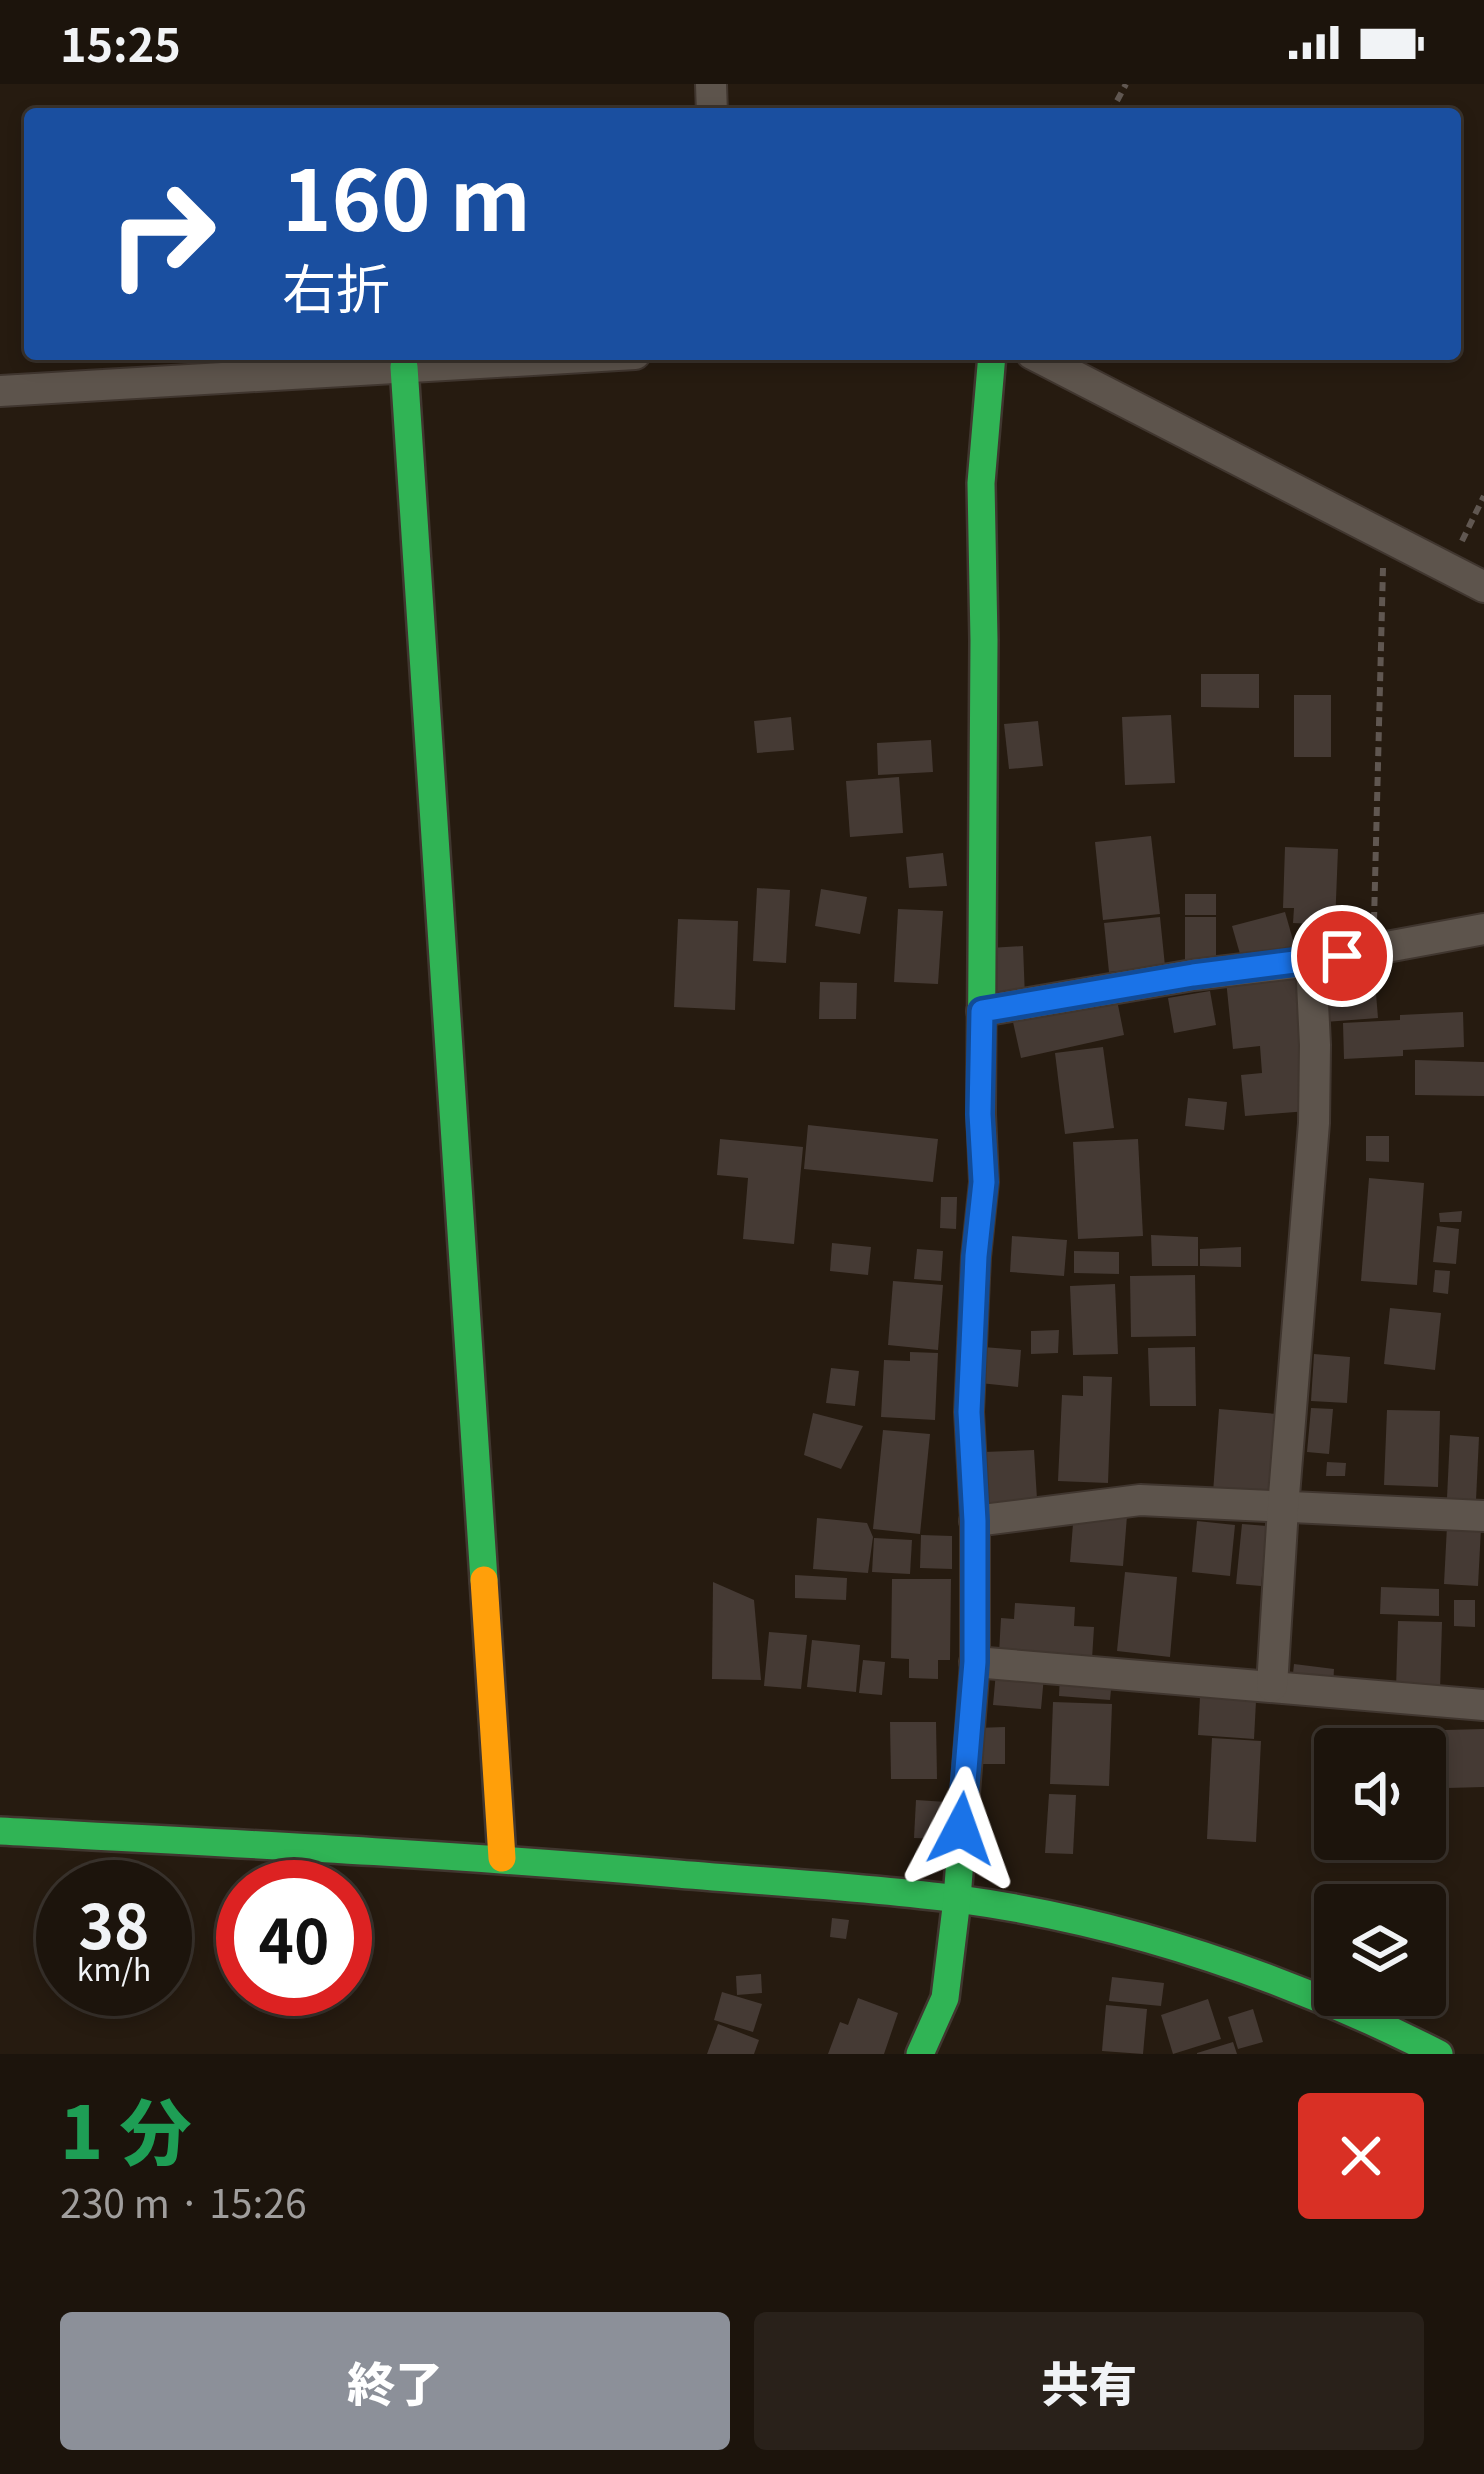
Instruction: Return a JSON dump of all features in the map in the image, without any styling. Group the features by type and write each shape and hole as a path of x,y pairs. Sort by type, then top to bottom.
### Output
{"street":[{"path":"0,391 535,360"},
{"path":"920,2054 946,1998 975,1662 969,1412 984,1182 980,1114 981,483 991,360"},
{"path":"1044,360 1484,587"},
{"path":"404,368 502,1858"},
{"path":"982,1011 1193,975 1374,951 1484,929"},
{"path":"1272,1686 1314,1123 1311,961"},
{"path":"975,1521 1140,1500 1484,1516"},
{"path":"975,1662 1484,1705"},
{"path":"0,1831 502,1858 1031,1910 1178,1945 1319,1995 1439,2054"}],"path":[{"path":"1448,568 1484,496"},
{"path":"1374,951 1384,534"}],"building":[{"path":"1201,674 1259,674 1259,708 1201,707"},
{"path":"1294,695 1331,695 1331,757 1294,757"},
{"path":"1171,715 1175,783 1125,785 1122,717"},
{"path":"791,717 794,750 757,753 754,721"},
{"path":"1038,721 1043,766 1009,769 1004,724"},
{"path":"931,740 933,772 878,775 877,743"},
{"path":"899,777 903,833 850,837 846,781"},
{"path":"1151,836 1160,914 1103,920 1095,842"},
{"path":"1285,847 1338,849 1335,925 1293,923 1294,908 1283,908"},
{"path":"943,853 947,886 909,888 906,857"},
{"path":"757,888 790,890 786,963 753,961"},
{"path":"821,889 867,897 860,934 815,926"},
{"path":"1185,894 1216,894 1216,915 1185,915"},
{"path":"898,909 943,911 938,984 894,982"},
{"path":"1285,912 1295,947 1242,961 1232,926"},
{"path":"1160,917 1165,966 1109,972 1104,923"},
{"path":"1185,917 1216,917 1216,962 1185,962"},
{"path":"678,919 738,921 735,1010 674,1007"},
{"path":"1023,946 1025,998 992,999 989,948"},
{"path":"1374,969 1378,1018 1325,1022 1321,973"},
{"path":"1295,973 1308,1111 1245,1116 1241,1075 1262,1073 1260,1046 1233,1049 1226,980"},
{"path":"820,982 857,983 856,1019 819,1019"},
{"path":"1210,991 1216,1025 1174,1033 1168,998"},
{"path":"1117,1000 1124,1035 1021,1058 1013,1022"},
{"path":"1463,1012 1464,1047 1344,1059 1343,1023"},
{"path":"1103,1047 1114,1128 1065,1134 1055,1053"},
{"path":"1415,1060 1484,1062 1484,1096 1415,1095"},
{"path":"1188,1098 1227,1102 1224,1130 1185,1126"},
{"path":"808,1125 938,1139 933,1182 804,1169"},
{"path":"1366,1136 1389,1136 1389,1162 1366,1161"},
{"path":"720,1139 803,1147 794,1244 743,1239 748,1178 717,1175"},
{"path":"1138,1139 1143,1236 1078,1239 1073,1142"},
{"path":"1369,1178 1424,1183 1417,1285 1361,1281"},
{"path":"941,1197 957,1197 956,1229 940,1228"},
{"path":"1462,1211 1461,1222 1440,1222 1439,1213"},
{"path":"1437,1226 1459,1229 1456,1264 1433,1262"},
{"path":"1151,1235 1198,1237 1198,1266 1152,1266"},
{"path":"1012,1236 1067,1240 1064,1276 1010,1272"},
{"path":"832,1243 871,1247 868,1275 830,1271"},
{"path":"1241,1247 1241,1267 1200,1266 1200,1249"},
{"path":"917,1249 943,1251 941,1281 914,1279"},
{"path":"1074,1251 1119,1252 1119,1274 1074,1273"},
{"path":"1435,1270 1450,1271 1448,1294 1433,1292"},
{"path":"1195,1275 1196,1336 1131,1337 1130,1276"},
{"path":"893,1281 943,1285 938,1350 888,1345"},
{"path":"1115,1284 1118,1354 1073,1355 1070,1286"},
{"path":"1390,1308 1441,1313 1435,1370 1384,1364"},
{"path":"1059,1330 1058,1353 1031,1354 1031,1331"},
{"path":"983,1347 1021,1350 1018,1387 980,1383"},
{"path":"1195,1347 1196,1406 1150,1406 1148,1348"},
{"path":"910,1352 938,1353 935,1420 881,1417 884,1360 910,1361"},
{"path":"1314,1354 1350,1357 1347,1403 1311,1401"},
{"path":"831,1368 859,1371 855,1406 826,1403"},
{"path":"1083,1376 1112,1377 1108,1483 1058,1481 1062,1395 1083,1396"},
{"path":"1311,1408 1333,1409 1329,1454 1307,1452"},
{"path":"1219,1409 1277,1414 1271,1498 1213,1493"},
{"path":"1387,1410 1440,1411 1438,1487 1384,1485"},
{"path":"813,1413 863,1426 841,1469 804,1455"},
{"path":"883,1430 930,1434 920,1534 873,1529"},
{"path":"1450,1435 1479,1437 1476,1500 1447,1498"},
{"path":"1034,1450 1037,1499 986,1503 983,1452"},
{"path":"1327,1462 1346,1463 1345,1476 1326,1476"},
{"path":"1074,1511 1127,1516 1123,1566 1070,1562"},
{"path":"817,1518 867,1523 873,1537 868,1573 813,1569"},
{"path":"1197,1521 1235,1525 1230,1576 1192,1572"},
{"path":"1242,1524 1267,1526 1261,1586 1236,1584"},
{"path":"1447,1526 1481,1528 1478,1586 1444,1584"},
{"path":"921,1535 952,1536 952,1569 920,1568"},
{"path":"874,1538 912,1540 910,1574 872,1572"},
{"path":"1125,1572 1177,1577 1170,1657 1117,1651"},
{"path":"795,1575 847,1578 846,1600 795,1598"},
{"path":"892,1579 951,1579 950,1660 938,1660 938,1679 909,1678 909,1659 891,1658"},
{"path":"713,1582 754,1600 761,1680 712,1679"},
{"path":"1381,1587 1439,1589 1439,1616 1380,1614"},
{"path":"1454,1600 1475,1600 1475,1627 1454,1626"},
{"path":"1015,1603 1075,1607 1074,1626 1094,1627 1092,1659 999,1653 1001,1618 1014,1619"},
{"path":"1398,1621 1442,1622 1440,1691 1396,1689"},
{"path":"769,1632 807,1635 801,1689 764,1686"},
{"path":"812,1640 860,1645 856,1692 807,1687"},
{"path":"863,1660 885,1662 882,1695 859,1693"},
{"path":"1294,1664 1334,1669 1333,1687 1292,1683"},
{"path":"996,1672 1044,1676 1041,1709 993,1705"},
{"path":"1060,1675 1112,1679 1110,1700 1059,1696"},
{"path":"1200,1697 1256,1701 1254,1739 1198,1735"},
{"path":"1053,1702 1112,1704 1109,1786 1050,1784"},
{"path":"890,1722 936,1722 937,1779 891,1779"},
{"path":"1005,1727 1005,1764 976,1764 976,1728"},
{"path":"1484,1729 1484,1787 1447,1788 1446,1730"},
{"path":"1212,1738 1261,1741 1256,1842 1207,1839"},
{"path":"1049,1794 1076,1795 1073,1854 1045,1853"},
{"path":"916,1800 947,1802 944,1839 914,1838"},
{"path":"832,1918 849,1920 846,1939 830,1937"},
{"path":"761,1974 762,1993 737,1995 736,1976"},
{"path":"1112,1977 1164,1983 1161,2006 1109,2001"},
{"path":"722,1992 762,2004 753,2032 714,2020"},
{"path":"858,1998 898,2013 884,2054 828,2054 840,2022 848,2025"},
{"path":"1208,1999 1221,2039 1173,2054 1161,2015"},
{"path":"1106,2005 1147,2009 1143,2054 1102,2051"},
{"path":"1253,2009 1263,2042 1238,2049 1228,2017"},
{"path":"718,2024 759,2040 754,2054 707,2054"},
{"path":"1233,2042 1237,2054 1197,2054 1197,2053"}],"traffic: fast":[{"path":"920,2054 945,1998 975,1662 969,1412 984,1182 981,483 991,360"},
{"path":"404,367 484,1580"},
{"path":"0,1831 509,1861 958,1899 1083,1922 1205,1956 1324,2001 1439,2054"}],"traffic: slow":[{"path":"484,1580 502,1858"}],"route":[{"path":"961,1829 975,1662 969,1412 984,1182 982,1011 1193,975 1342,956"}]}
